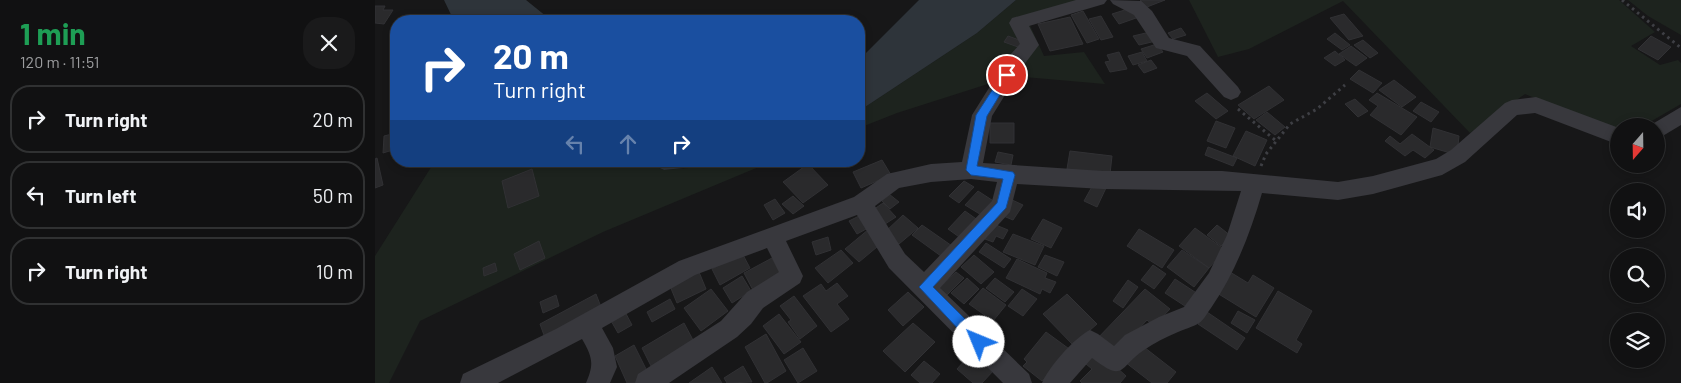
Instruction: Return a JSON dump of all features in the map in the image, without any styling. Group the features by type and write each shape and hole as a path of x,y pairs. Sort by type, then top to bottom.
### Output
{"street":[{"path":"971,170 982,115 1016,61 1030,45 1018,23 1098,0"},
{"path":"1119,0 1132,2 1147,17 1163,43 1193,51 1231,92"},
{"path":"472,383 587,325 687,268 863,204 894,180 931,173 971,170 1009,175 1103,180 1222,180 1338,191 1409,176 1442,166 1458,156 1512,108 1536,105 1610,134"},
{"path":"1665,126 1681,115"},
{"path":"925,287 1002,205 1009,175"},
{"path":"1054,383 1090,342 1114,361 1118,360 1134,343 1167,325 1192,315 1217,280 1237,236 1254,183"},
{"path":"863,204 897,261 1020,383"},
{"path":"647,383 729,329 743,316 755,300 792,276 773,237"},
{"path":"587,325 601,348 605,367 598,383"}],"path":[{"path":"1622,0 1681,48"},
{"path":"1254,183 1266,154 1275,140 1290,124 1317,110 1345,85"},
{"path":"1231,92 1235,105 1244,116 1275,140"}],"shaded area":[{"path":"444,0 526,0 545,15 451,15"},
{"path":"919,0 1016,0 977,33 865,107 865,54"},
{"path":"1016,0 1096,0 1029,23 1044,56 1084,52 1105,84 1013,76 897,113 865,126 865,107 977,33"},
{"path":"1189,0 1619,0 1655,32 1631,46 1660,65 1678,60 1681,63 1681,104 1657,118 1610,118 1610,129 1525,94 1470,133 1343,1 1249,49 1218,57"},
{"path":"1628,0 1681,0 1681,35 1648,16"},
{"path":"431,167 658,167 664,170 700,167 759,167 603,232 420,321 389,383 375,383 375,256"},
{"path":"658,167 693,167 664,170"}],"building":[{"path":"1140,0 1165,0 1147,7"},
{"path":"375,6 385,6 383,10 393,10 384,24 375,23"},
{"path":"1131,8 1139,17 1119,24 1112,14"},
{"path":"1083,11 1099,39 1087,43 1071,15"},
{"path":"1344,14 1363,36 1349,40 1330,18"},
{"path":"1101,16 1113,37 1101,40 1089,19"},
{"path":"1070,17 1083,44 1050,51 1038,24"},
{"path":"1181,28 1186,35 1173,39 1168,33"},
{"path":"1150,32 1156,41 1139,45 1133,36"},
{"path":"1335,33 1350,45 1342,50 1327,39"},
{"path":"1008,36 1022,41 1018,47 1004,42"},
{"path":"1651,36 1671,47 1658,60 1638,49"},
{"path":"1363,40 1378,53 1370,58 1354,45"},
{"path":"1157,44 1163,52 1147,58 1141,49"},
{"path":"1351,46 1367,58 1356,66 1339,54"},
{"path":"1335,51 1345,60 1335,66 1324,58"},
{"path":"1119,52 1127,69 1110,72 1105,62 1110,61 1107,55"},
{"path":"1142,52 1147,61 1133,65 1128,56"},
{"path":"1151,60 1157,68 1144,73 1138,65"},
{"path":"1359,70 1382,83 1373,93 1350,79"},
{"path":"1394,80 1416,97 1402,107 1379,90"},
{"path":"1269,86 1284,100 1254,119 1238,105"},
{"path":"1207,93 1228,111 1216,119 1195,101"},
{"path":"1377,93 1417,117 1401,135 1370,115 1378,106 1369,100"},
{"path":"1355,99 1368,111 1358,117 1345,104"},
{"path":"1421,102 1439,112 1431,122 1413,111"},
{"path":"1267,112 1285,127 1275,135 1256,120"},
{"path":"1216,121 1235,128 1226,148 1207,141"},
{"path":"990,123 1014,123 1014,143 990,143"},
{"path":"1433,128 1459,136 1457,155 1430,147"},
{"path":"1246,131 1267,140 1255,166 1233,156"},
{"path":"390,134 390,151 383,153 384,136"},
{"path":"1412,134 1434,150 1425,158 1413,150 1405,156 1385,141 1390,136 1400,144"},
{"path":"1208,147 1237,158 1233,166 1205,155"},
{"path":"1070,151 1112,156 1110,174 1067,169"},
{"path":"998,152 1013,155 1011,165 995,162"},
{"path":"377,158 383,185 375,188 375,159"},
{"path":"882,160 891,175 861,188 853,172"},
{"path":"804,167 811,167 828,185 803,203 783,182"},
{"path":"532,169 539,196 508,208 502,181"},
{"path":"964,181 974,187 959,203 949,196"},
{"path":"1094,183 1106,188 1097,207 1084,201"},
{"path":"978,191 995,202 983,216 965,205"},
{"path":"889,194 899,202 890,209 881,200"},
{"path":"793,196 804,206 793,214 782,204"},
{"path":"775,199 785,213 773,220 764,205"},
{"path":"1010,199 1023,205 1013,220 1001,215"},
{"path":"883,203 896,217 882,226 870,212"},
{"path":"965,211 979,221 962,239 948,229"},
{"path":"861,215 868,228 857,234 849,221"},
{"path":"903,215 918,228 899,244 885,232"},
{"path":"1043,219 1062,228 1051,248 1031,239"},
{"path":"991,223 1008,230 1003,239 996,236 993,242 982,238"},
{"path":"922,225 955,248 945,259 912,235"},
{"path":"1217,225 1231,236 1221,246 1207,235"},
{"path":"1195,228 1225,250 1209,268 1179,246"},
{"path":"869,229 883,242 859,262 845,249"},
{"path":"1139,229 1174,250 1162,268 1127,246"},
{"path":"1013,234 1044,246 1035,265 1003,252"},
{"path":"828,237 831,250 816,255 812,242"},
{"path":"539,241 545,258 520,270 514,254"},
{"path":"986,243 1011,259 1004,268 979,252"},
{"path":"841,250 853,263 828,283 815,268"},
{"path":"1182,250 1209,268 1194,287 1167,267"},
{"path":"742,253 750,268 720,285 712,269"},
{"path":"974,255 994,272 981,284 961,267"},
{"path":"1045,255 1064,262 1057,276 1038,267"},
{"path":"772,258 782,277 754,292 744,273"},
{"path":"1017,259 1047,273 1045,278 1056,282 1050,293 1042,289 1040,294 1006,278"},
{"path":"495,263 497,271 484,276 483,268"},
{"path":"1153,265 1166,274 1154,289 1141,280"},
{"path":"699,272 706,289 677,303 670,286"},
{"path":"956,272 964,278 947,295 939,288"},
{"path":"1230,272 1248,283 1253,275 1274,288 1256,317 1217,293"},
{"path":"742,276 751,291 732,303 723,288"},
{"path":"967,278 979,289 964,304 951,293"},
{"path":"995,278 1014,292 1005,302 986,288"},
{"path":"1175,279 1201,296 1191,310 1165,293"},
{"path":"1128,280 1138,287 1123,308 1113,301"},
{"path":"837,283 848,296 837,304 849,319 831,332 803,296 821,284 826,291"},
{"path":"983,288 1006,305 993,321 969,304"},
{"path":"711,289 728,311 701,331 684,308"},
{"path":"1022,289 1037,299 1023,316 1008,306"},
{"path":"1145,289 1170,309 1154,326 1147,320 1113,357 1095,341"},
{"path":"1278,291 1312,311 1296,340 1302,344 1297,353 1256,328"},
{"path":"908,292 924,307 903,326 888,310"},
{"path":"596,294 601,307 545,338 540,324"},
{"path":"1067,294 1097,324 1073,345 1043,314"},
{"path":"556,295 559,306 543,313 540,302"},
{"path":"794,296 817,326 800,339 788,322 791,320 780,306"},
{"path":"670,299 675,309 652,322 647,312"},
{"path":"624,310 632,325 618,333 610,319"},
{"path":"1238,311 1255,320 1247,333 1231,323"},
{"path":"1207,312 1245,338 1237,350 1198,324"},
{"path":"779,314 801,342 784,354 763,326"},
{"path":"684,323 693,340 651,366 642,348"},
{"path":"913,323 935,342 905,372 883,351"},
{"path":"1046,332 1072,351 1042,381 1023,366 1027,362 1024,359"},
{"path":"766,334 786,371 765,383 745,347"},
{"path":"1140,344 1176,372 1167,383 1152,383 1125,362"},
{"path":"634,345 649,375 636,383 627,383 615,356"},
{"path":"803,348 817,371 798,383 784,360"},
{"path":"973,351 994,370 982,383 973,383 957,369"},
{"path":"1104,356 1126,376 1120,383 1082,383 1080,381 1092,369 1080,359"},
{"path":"924,361 940,374 932,383 920,383 911,375"},
{"path":"743,366 752,382 727,383 724,378"},
{"path":"712,367 722,383 689,383"}],"route":[{"path":"979,342 925,287 1002,205 1009,175 971,170 982,115 1007,75"}]}
